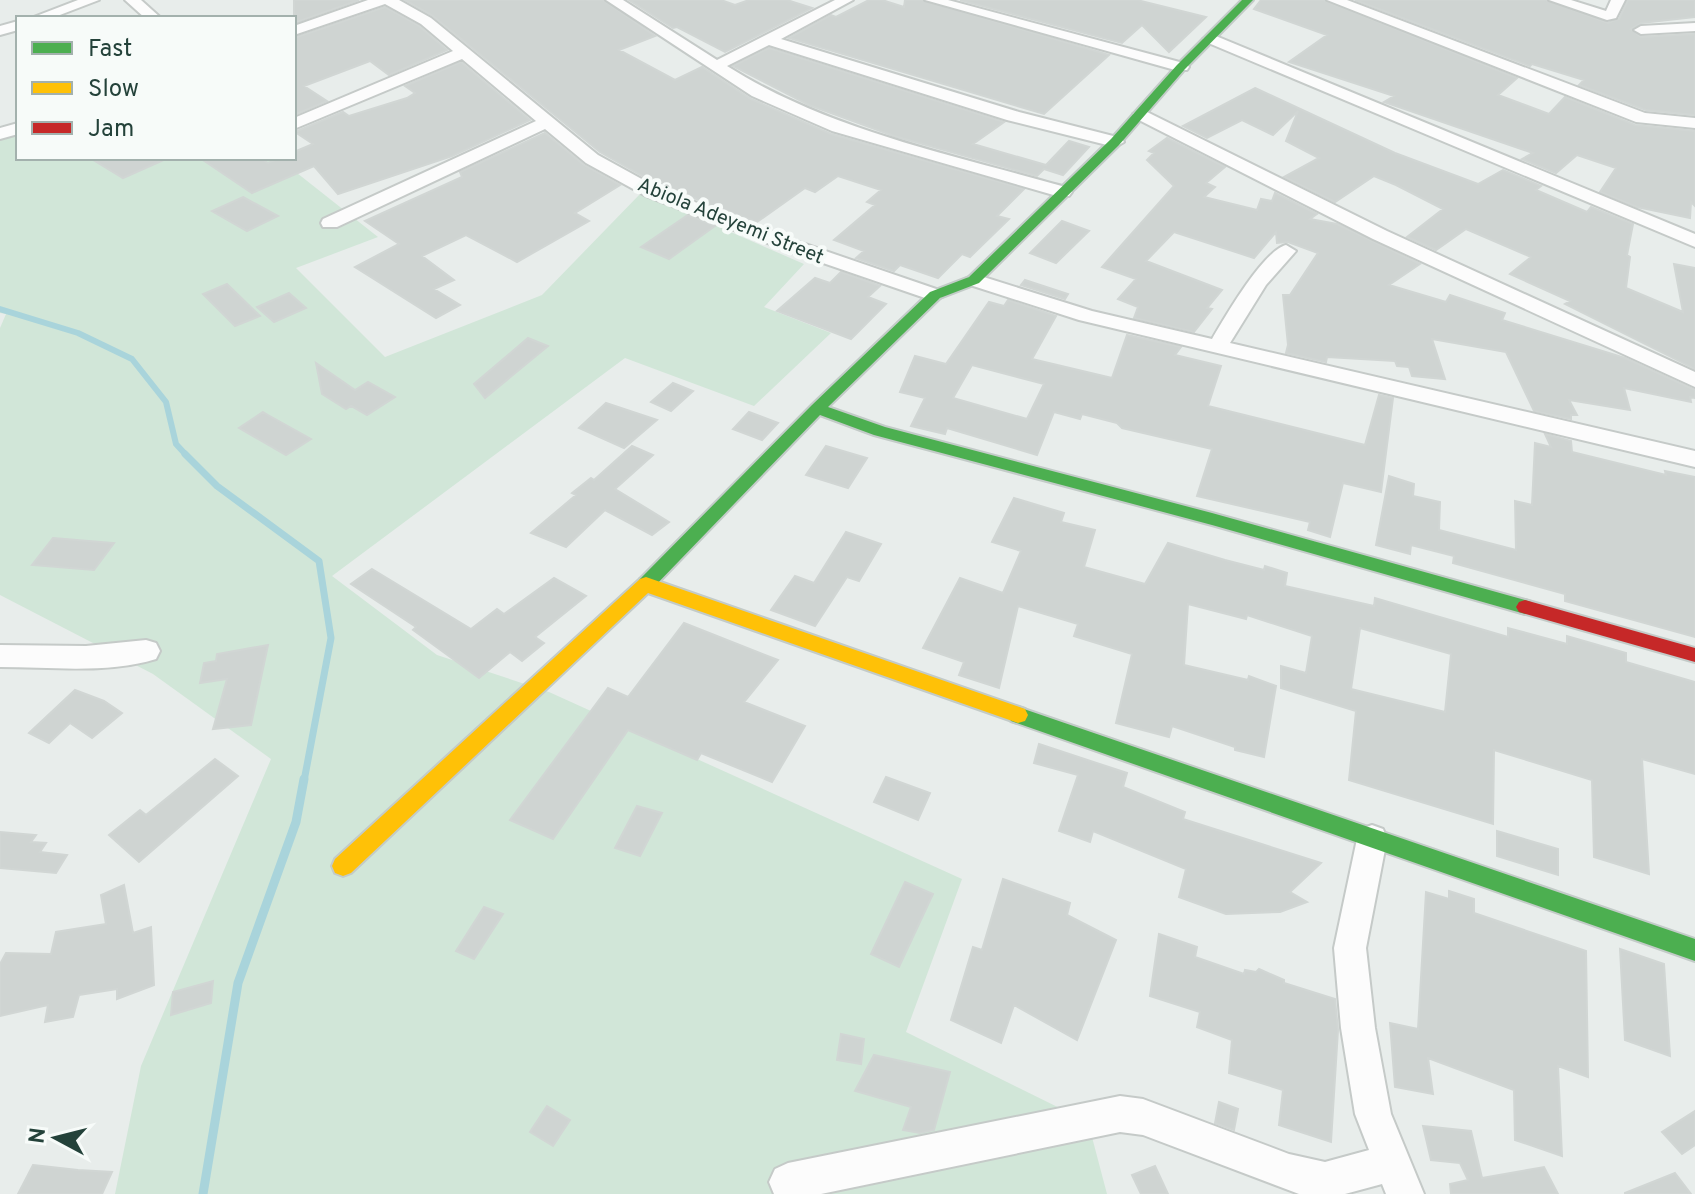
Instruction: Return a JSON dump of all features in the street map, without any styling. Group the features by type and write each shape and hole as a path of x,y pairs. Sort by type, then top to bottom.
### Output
{"street":[{"path":"44,16 92,0"},
{"path":"132,0 152,16"},
{"path":"296,30 382,0"},
{"name":"Abiola Adeyemi Street","path":"389,0 426,21 592,159 652,192 795,247 935,295"},
{"path":"616,0 758,93 838,127 1063,192"},
{"path":"716,66 846,0"},
{"path":"932,0 1181,67"},
{"path":"1334,0 1642,118 1695,123"},
{"path":"1556,0 1607,16 1611,15 1618,0"},
{"path":"343,866 645,585 817,409 935,295 974,280 1115,142 1181,67 1211,39 1241,1"},
{"path":"1641,30 1695,27"},
{"path":"766,39 1013,116 1115,142"},
{"path":"1211,39 1695,241"},
{"path":"296,123 465,52"},
{"path":"1141,114 1380,235 1695,380"},
{"path":"330,223 546,122"},
{"path":"1217,347 1258,282 1286,251"},
{"path":"974,280 1086,316 1695,459"},
{"path":"817,409 880,431 1212,519 1695,655"},
{"path":"645,585 1695,950"},
{"path":"0,656 86,657 146,651"},
{"path":"788,1182 1120,1114 1143,1117 1289,1173 1325,1181 1399,1178 1373,1114 1358,1028 1350,948 1372,839"}],"green space":[{"path":"16,132 16,160 274,160 297,173 378,237 296,268 385,357 542,295 641,193 804,264 764,307 831,333 754,406 625,358 332,576 437,655 549,692 962,879 906,1032 1088,1122 1107,1194 115,1194 141,1066 271,759 153,674 0,595 0,328 6,314 0,313 0,140"}],"building":[{"path":"294,0 359,0 296,22"},
{"path":"405,0 603,0 655,36 619,50 675,80 702,67 751,99 831,134 1024,189 997,216 1009,219 970,257 962,254 938,278 900,265 894,271 856,258 864,251 834,240 875,205 867,202 881,190 838,176 815,192 805,188 757,222 706,203 648,179 600,152 433,16"},
{"path":"629,0 721,0 735,5 749,0 787,0 812,8 725,52 677,27 673,28"},
{"path":"869,0 882,0 904,7 905,0 922,0 1109,55 1044,114 789,38 831,15 836,17"},
{"path":"960,0 1137,0 1206,17 1169,52 1142,25 1122,43"},
{"path":"1261,0 1324,0 1517,78 1498,95 1549,114 1565,97 1635,125 1695,131 1695,206 1691,202 1690,218 1637,207 1600,192 1616,168 1577,155 1556,173 1522,159 1533,153 1384,102 1394,96 1289,62 1327,35 1254,9"},
{"path":"1355,0 1546,0 1608,23 1619,19 1628,0 1695,0 1695,17 1641,23 1631,29 1641,37 1695,34 1695,115 1646,110 1579,85 1584,80 1532,64 1530,66"},
{"path":"385,7 419,26 447,50 389,75 370,61 304,86 327,101 296,114 296,37"},
{"path":"769,48 1004,122 973,144 1046,165 1069,141 1089,147 1063,175 1044,169 1037,176 894,136 809,105 733,66"},
{"path":"461,62 530,120 452,156 338,194 314,166 252,193 203,160 263,160 268,163 296,160 296,151 313,144 296,132 343,112 349,116 415,93 405,86"},
{"path":"1255,88 1395,153 1478,184 1503,170 1541,186 1536,190 1587,212 1591,207 1633,224 1627,255 1630,257 1626,288 1683,312 1674,264 1695,268 1695,369 1565,304 1570,301 1510,274 1531,257 1466,229 1436,250 1407,237 1443,209 1396,185 1374,176 1335,202 1284,177 1319,158 1286,141 1298,111 1273,135 1242,120 1207,138 1183,126"},
{"path":"545,133 584,165 620,185 575,213 589,221 517,262 466,235 422,256 454,280 434,289 460,305 436,318 355,267 399,244 365,221 462,177 460,172"},
{"path":"1167,138 1225,167 1206,183 1215,187 1204,197 1257,210 1261,199 1272,201 1275,193 1317,214 1310,219 1337,224 1420,264 1389,285 1446,302 1450,295 1505,313 1502,320 1625,358 1695,390 1695,398 1690,397 1691,402 1624,388 1630,410 1569,400 1577,415 1571,415 1571,419 1534,411 1506,352 1432,339 1445,379 1412,376 1409,367 1397,366 1395,361 1327,357 1326,362 1286,353 1288,345 1283,295 1290,295 1318,253 1288,242 1277,243 1276,232 1254,258 1174,232 1146,261 1222,290 1207,308 1212,309 1194,332 1134,318 1138,307 1118,299 1136,279 1102,267 1174,186 1147,160 1154,153 1149,151"},
{"path":"93,160 164,160 123,178"},
{"path":"243,197 278,216 247,231 212,211"},
{"path":"688,215 715,226 669,259 641,247"},
{"path":"1062,221 1089,231 1056,263 1030,253"},
{"path":"841,272 880,286 868,297 886,304 851,339 777,311 815,278 830,283"},
{"path":"1025,280 1068,294 1065,299 1021,285"},
{"path":"227,284 260,316 235,326 203,294"},
{"path":"289,293 306,308 274,322 257,307"},
{"path":"1008,300 1056,316 1032,359 1112,378 1127,335 1181,347 1175,355 1221,366 1208,406 1365,445 1379,395 1393,398 1381,492 1343,483 1330,537 1308,530 1310,522 1197,496 1212,449 1122,428 1117,423 1082,414 1080,419 1054,412 1037,455 947,428 945,434 911,426 925,398 900,392 915,356 946,364 989,302 1004,306","holes":["972,365 1044,384 1027,419 953,398"]},
{"path":"528,338 548,346 485,398 474,384"},
{"path":"316,363 355,390 368,382 395,397 367,415 351,406 346,409 322,394"},
{"path":"673,383 693,391 671,411 651,402"},
{"path":"606,403 657,420 624,448 579,428"},
{"path":"263,412 311,439 286,455 239,428"},
{"path":"749,412 778,423 762,440 733,429"},
{"path":"1545,434 1571,441 1572,452 1666,475 1665,471 1695,477 1695,637 1565,601 1565,594 1453,563 1454,556 1411,545 1410,554 1376,545 1389,476 1414,484 1413,496 1440,502 1439,530 1516,550 1515,501 1532,505 1535,443 1551,447"},
{"path":"632,446 653,455 615,489 669,522 652,535 605,510 566,547 531,533 576,495 572,493 591,478 594,480"},
{"path":"826,446 867,458 848,488 806,475"},
{"path":"1014,498 1064,513 1061,522 1095,530 1084,567 1145,584 1168,543 1264,570 1265,566 1287,573 1285,586 1374,606 1375,598 1508,637 1508,628 1567,644 1567,636 1626,653 1626,662 1695,682 1695,774 1642,759 1649,874 1594,857 1592,780 1494,750 1493,824 1349,780 1356,711 1281,688 1281,666 1306,673 1312,636 1247,615 1246,619 1188,604 1184,665 1248,680 1249,676 1276,686 1264,757 1235,750 1235,747 1172,726 1169,737 1116,723 1132,654 1074,636 1078,624 1018,606 999,688 959,675 964,662 923,648 960,578 1003,593 1021,551 992,542","holes":["1360,628 1451,654 1445,712 1351,689"]},
{"path":"846,532 881,544 859,581 847,577 815,626 771,610 795,576 814,583"},
{"path":"53,538 114,543 94,570 32,565"},
{"path":"372,569 471,629 497,609 504,614 554,578 586,596 535,637 544,643 522,661 510,652 479,678 413,630 416,627 351,584"},
{"path":"684,623 778,660 744,702 805,726 772,782 701,753 697,760 628,730 553,839 510,820 608,688 628,697"},
{"path":"268,645 251,725 213,729 227,679 200,683 204,663 216,661 217,654"},
{"path":"75,690 104,701 122,713 92,738 70,723 49,743 29,733"},
{"path":"1039,744 1127,773 1123,787 1185,812 1183,819 1321,863 1290,892 1307,902 1280,912 1226,914 1179,897 1186,869 1093,831 1090,842 1059,831 1078,775 1034,763"},
{"path":"215,759 238,776 139,862 109,835 140,810 146,815"},
{"path":"886,777 930,793 918,820 874,802"},
{"path":"637,806 662,813 640,856 615,848"},
{"path":"1497,831 1558,849 1558,875 1497,856"},
{"path":"0,832 36,835 31,842 46,843 40,852 67,855 56,873 0,868"},
{"path":"1003,879 1070,903 1067,915 1116,940 1077,1040 1014,1005 1001,1043 951,1020 973,947 982,950"},
{"path":"905,882 933,894 899,967 871,954"},
{"path":"124,885 133,933 151,927 154,985 117,999 117,989 79,995 73,1017 45,1022 48,1005 0,1016 0,964 6,953 51,954 56,932 106,924 101,895"},
{"path":"1449,891 1474,899 1474,913 1586,951 1588,1077 1558,1066 1562,1156 1515,1140 1514,1090 1428,1058 1433,1094 1395,1087 1390,1023 1418,1029 1426,892 1449,899"},
{"path":"484,907 503,914 474,959 456,951"},
{"path":"1159,934 1197,947 1195,957 1244,974 1245,970 1256,972 1259,969 1284,980 1284,983 1335,999 1338,1030 1331,1142 1279,1125 1283,1090 1229,1073 1232,1040 1197,1027 1200,1012 1150,996"},
{"path":"1620,949 1664,964 1670,1056 1625,1040"},
{"path":"213,981 211,1003 171,1015 173,992"},
{"path":"841,1034 864,1039 861,1064 837,1060"},
{"path":"874,1055 950,1072 934,1130 920,1133 903,1130 911,1107 855,1091"},
{"path":"1219,1102 1238,1109 1234,1130 1215,1123"},
{"path":"547,1106 570,1120 553,1146 530,1132"},
{"path":"1695,1111 1695,1145 1682,1154 1662,1132"},
{"path":"1423,1126 1471,1131 1482,1178 1544,1167 1558,1194 1451,1194 1450,1184 1468,1180 1460,1163 1431,1160"},
{"path":"33,1165 112,1172 102,1194 18,1194"},
{"path":"1155,1166 1168,1194 1141,1194 1132,1175"},
{"path":"1675,1173 1691,1194 1625,1194 1625,1193"}],"waterway":[{"path":"0,309 78,333 132,359 166,402 176,444 187,456"},
{"path":"187,456 217,486 319,561 331,638 304,781"},
{"path":"203,1194 238,983 296,822 304,779"}],"traffic: fast":[{"path":"646,584 817,409 935,295 974,280 1115,142 1181,67 1248,0"},
{"path":"817,409 880,431 1212,519 1525,607"},
{"path":"1018,715 1695,950"}],"traffic: slow":[{"path":"343,866 646,584"},
{"path":"645,585 1018,715"}],"traffic: jam":[{"path":"1525,607 1695,655"}]}
